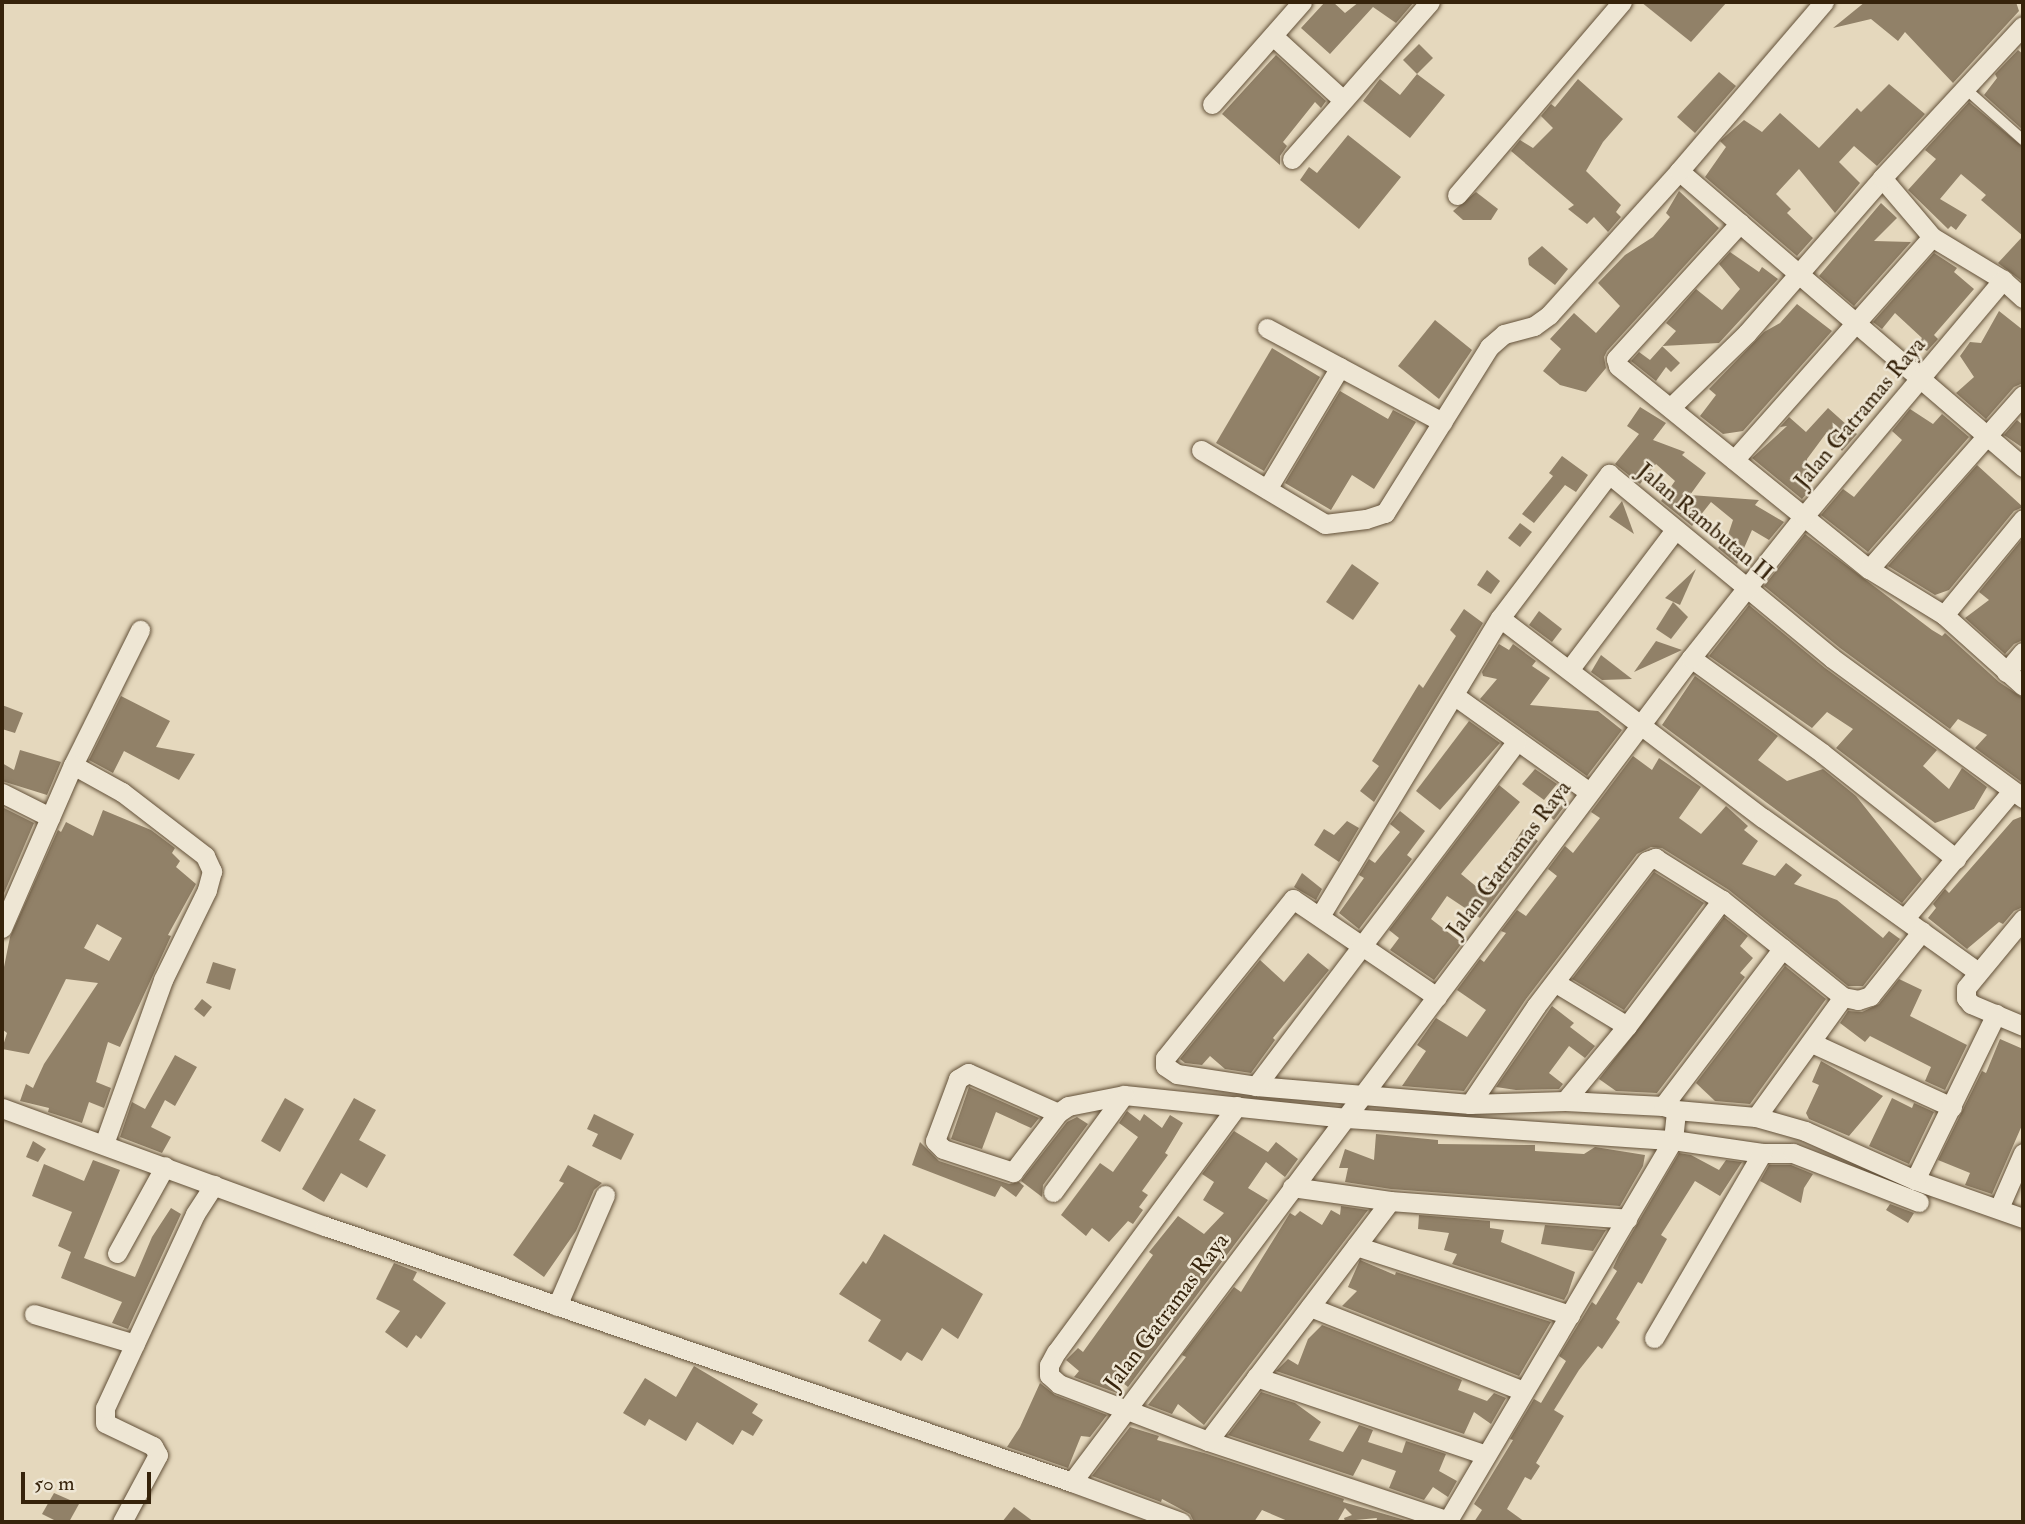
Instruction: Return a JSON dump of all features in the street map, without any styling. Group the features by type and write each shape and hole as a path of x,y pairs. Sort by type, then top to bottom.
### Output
{"street":[{"path":"1212,104 1302,2"},
{"path":"1292,159 1430,2"},
{"path":"1457,195 1622,2"},
{"path":"1201,450 1325,524 1366,519 1385,513 1489,347 1504,334 1534,326 1549,315 1679,171 1824,2"},
{"path":"1671,407 1747,333 1882,178 1967,90 2023,26"},
{"path":"1273,36 1342,99"},
{"path":"1679,171 2023,467"},
{"path":"1882,178 1933,237 2003,281 2023,298"},
{"path":"1740,223 1616,359 1618,366 1869,569 1944,615 2023,686"},
{"path":"1734,460 1933,237"},
{"name":"Jalan Gatramas Raya","path":"1072,1482 1690,658 1804,516 2003,281"},
{"path":"1267,328 1442,422"},
{"path":"1266,489 1340,367"},
{"path":"1869,569 2023,395"},
{"name":"Jalan Rambutan II","path":"1320,916 1500,618 1609,474 1674,531 1832,658 2018,794"},
{"path":"1944,615 2023,519"},
{"path":"1569,670 1674,531"},
{"path":"1500,618 1763,818 1978,972"},
{"path":"3,922 73,765 139,630"},
{"path":"2006,672 2023,652"},
{"path":"1690,658 1822,754 1956,859"},
{"path":"1455,696 1589,792"},
{"path":"1256,1086 1516,742"},
{"path":"73,765 122,792 194,845 205,856 212,871 207,890 163,980 141,1034 104,1144"},
{"path":"2,793 50,817"},
{"path":"1905,918 2018,794"},
{"path":"1469,1104 1502,1052 1647,861 1655,858 1661,861 1722,900 1843,997 1857,1000 1870,996 1922,931"},
{"path":"1437,997 1293,899 1166,1058 1165,1066 1177,1074 1256,1086 1366,1093 1469,1104 1565,1101 1756,1117 1805,1131 1915,1180 2023,1218"},
{"path":"1565,1101 1627,1027 1722,900"},
{"path":"2023,919 1966,988 1966,998 1971,1004 2023,1026"},
{"path":"1237,1107 1049,1365 1049,1375 1059,1384 1124,1410 1447,1522 1673,1140 1669,1108 1783,948"},
{"path":"1556,982 1627,1027"},
{"path":"1756,1117 1843,997"},
{"path":"1915,1180 1996,1014"},
{"path":"1812,1043 1952,1107"},
{"path":"1058,1113 968,1073 958,1079 935,1141 943,1149 1013,1172 1058,1113 1068,1106 1124,1095 1347,1118 1673,1140 1762,1153 1793,1153 1919,1202"},
{"path":"1053,1192 1124,1095"},
{"path":"2,1108 557,1306 1072,1482 1181,1522"},
{"path":"1654,1338 1762,1153"},
{"path":"1999,1209 2023,1153"},
{"path":"117,1253 165,1166"},
{"path":"122,1522 158,1455 153,1446 105,1423 103,1416 195,1214 214,1185"},
{"path":"1292,1187 1391,1201 1627,1219"},
{"path":"557,1306 605,1195"},
{"path":"1208,1441 1391,1201"},
{"path":"1356,1246 1570,1315"},
{"path":"1310,1307 1523,1391"},
{"path":"34,1314 135,1345"},
{"path":"1256,1377 1486,1455"}],"lane":[{"path":"1967,90 2023,140"}],"building":[{"path":"1325,2 1333,2 1345,13 1359,2 1414,2 1396,23 1373,7 1330,54 1301,28"},
{"path":"1641,2 1727,2 1691,42"},
{"path":"1865,2 2016,2 2019,11 1953,83 1905,32 1898,41 1871,19 1833,28"},
{"path":"1419,44 1433,58 1417,74 1403,60"},
{"path":"2018,50 2023,54 2023,130 1984,95 1997,78 1995,74"},
{"path":"1276,55 1326,101 1321,108 1315,102 1283,142 1287,146 1280,156 1280,165 1222,114"},
{"path":"1719,72 1736,86 1695,133 1677,117"},
{"path":"1417,74 1445,95 1410,138 1363,101 1380,79 1400,95"},
{"path":"1578,79 1623,119 1603,142 1586,171 1621,205 1616,212 1621,217 1608,232 1594,217 1587,224 1568,209 1574,205 1511,151 1520,140 1533,148 1553,128 1541,116 1551,104 1555,107"},
{"path":"1889,84 1925,114 1877,166 1854,146 1839,162 1860,183 1835,213 1799,169 1776,194 1791,209 1787,213 1813,238 1797,256 1705,177 1726,147 1720,141 1744,120 1762,132 1780,113 1819,148 1857,108 1861,112"},
{"path":"1969,102 2023,147 2023,236 1981,200 1986,195 1961,174 1940,199 1967,215 1956,230 1951,226 1948,229 1908,190 1936,159 1925,150"},
{"path":"1348,135 1401,177 1359,229 1300,180 1309,167 1317,173"},
{"path":"1679,191 1719,228 1607,351 1604,357 1606,368 1586,392 1560,385 1543,371 1561,349 1550,339 1574,313 1596,333 1620,306 1598,283 1625,255 1653,237 1670,217 1666,213"},
{"path":"1476,192 1498,209 1491,220 1463,220 1453,211"},
{"path":"1881,203 1897,218 1874,241 1911,242 1854,306 1819,276"},
{"path":"2023,236 2023,282 1998,263"},
{"path":"1542,246 1568,269 1555,285 1529,265 1528,258"},
{"path":"1730,252 1759,272 1762,267 1778,279 1719,343 1663,346 1676,331 1666,323 1696,289 1722,310 1740,289 1719,264"},
{"path":"1934,253 1957,268 1954,272 1974,289 1934,335 1938,339 1927,351 1917,345 1922,338 1895,313 1882,329 1873,322"},
{"path":"1797,304 1832,331 1743,431 1723,434 1700,416 1716,395 1709,389 1764,332 1780,323"},
{"path":"1999,311 2023,330 2023,383 2014,387 1986,419 1956,393 1974,377 1960,356 1970,342 1981,343"},
{"path":"1435,320 1472,350 1439,399 1398,366"},
{"path":"1662,346 1680,363 1671,372 1666,367 1656,381 1631,361 1639,352 1650,360"},
{"path":"1272,348 1320,377 1264,471 1216,443"},
{"path":"1340,391 1388,419 1393,410 1416,422 1374,489 1352,475 1331,510 1285,483"},
{"path":"1640,407 1666,423 1653,440 1685,452 1682,455 1706,473 1690,495 1759,500 1755,505 1784,522 1769,540 1752,530 1737,564 1718,548 1727,538 1733,520 1711,502 1692,526 1661,501 1675,481 1656,464 1640,484 1615,464 1639,434 1627,426"},
{"path":"1828,408 1857,434 1842,451 1827,432 1807,459 1809,491 1802,499 1752,458 1787,426 1780,427 1789,417 1806,432"},
{"path":"1910,409 1933,424 1942,414 1969,437 1868,552 1821,515 1843,489 1854,497 1902,440 1892,431"},
{"path":"2017,420 2023,425 2023,448 2004,435"},
{"path":"1562,456 1588,475 1576,492 1565,485 1534,523 1522,514 1553,476 1549,473"},
{"path":"1977,465 2023,507 2014,511 1949,590 1935,595 1888,566"},
{"path":"1622,501 1634,534 1609,517"},
{"path":"1520,523 1532,532 1520,547 1508,538"},
{"path":"1805,534 1932,630 1942,636 1945,633 1999,682 2023,698 2023,783 1975,748 1987,735 1958,719 1950,729 1840,648 1764,586"},
{"path":"2023,538 2023,640 2014,644 2005,654 1965,618 1989,600 1979,592"},
{"path":"1352,564 1379,583 1353,620 1326,602"},
{"path":"1696,569 1680,605 1665,598"},
{"path":"1487,570 1500,581 1491,594 1477,585"},
{"path":"1673,602 1688,617 1671,639 1656,629"},
{"path":"1749,605 1825,668 1937,750 1923,766 1949,789 1962,768 1987,787 1974,809 1935,823 1836,748 1853,729 1827,712 1812,728 1709,656"},
{"path":"1464,609 1483,623 1374,802 1360,791 1379,766 1372,761 1419,684 1423,688 1456,636 1450,630"},
{"path":"1539,611 1562,629 1552,642 1529,625"},
{"path":"1656,641 1682,650 1634,672"},
{"path":"1499,644 1509,650 1513,644 1536,661 1532,666 1550,678 1530,705 1598,711 1622,730 1587,776 1480,699 1497,679 1483,676 1482,672"},
{"path":"1601,655 1632,679 1602,680 1591,672"},
{"path":"1695,676 1778,736 1758,760 1787,781 1823,769 1856,796 1922,879 1902,903 1662,725"},
{"path":"121,696 170,721 156,747 195,754 179,780 124,751 113,773 89,760"},
{"path":"2,705 23,713 15,733 2,729"},
{"path":"1469,721 1500,743 1440,810 1416,791"},
{"path":"20,750 61,762 47,795 2,781 2,763 14,770"},
{"path":"1633,756 1652,770 1659,758 1701,787 1679,818 1701,834 1726,806 1748,826 1744,830 1758,841 1742,864 1775,876 1786,863 1802,875 1794,884 1837,900 1883,938 1889,931 1900,939 1863,986 1848,986 1729,890 1662,848 1651,847 1637,854 1526,999 1464,1091 1402,1086 1426,1051 1417,1045 1436,1018 1467,1037 1486,1010 1457,990 1480,959 1484,962 1506,933 1501,931 1517,910 1526,916 1557,876 1548,869 1565,846 1573,853 1600,818 1591,812"},
{"path":"1535,769 1557,784 1544,800 1522,784"},
{"path":"1499,785 1520,802 1461,874 1483,892 1523,829 1538,841 1480,918 1447,896 1431,919 1462,943 1434,980 1390,950 1399,938 1389,930"},
{"path":"1566,804 1554,820 1540,808"},
{"path":"2,807 34,823 2,898"},
{"path":"103,810 151,830 175,848 172,853 180,861 176,867 196,884 168,935 171,936 120,1047 108,1042 96,1082 111,1088 104,1108 89,1102 82,1123 48,1112 49,1108 20,1101 26,1084 33,1088 44,1064 98,983 66,979 29,1054 2,1049 7,1033 2,1029 2,966 4,967 10,937 58,830 61,832 66,822 93,836","holes":["97,924 122,938 109,961 84,948"]},
{"path":"1400,811 1425,831 1407,855 1412,859 1359,929 1339,913 1364,878 1359,875 1369,859 1375,863 1400,832 1390,824"},
{"path":"2023,816 2023,907 2014,911 2003,924 1999,922 1967,949 1928,918 1936,908 1933,904 1945,889 1949,893 2013,820"},
{"path":"1347,821 1359,828 1339,862 1314,845 1324,829 1334,835"},
{"path":"1654,872 1704,903 1624,1010 1572,979"},
{"path":"1302,873 1322,889 1316,900 1294,887"},
{"path":"1724,917 1748,936 1740,946 1753,958 1740,973 1745,977 1657,1093 1616,1091 1599,1079"},
{"path":"1308,953 1329,970 1273,1038 1275,1040 1251,1073 1225,1069 1210,1056 1202,1065 1185,1063 1180,1059 1260,960 1284,982"},
{"path":"213,962 236,969 230,990 206,983"},
{"path":"1785,966 1826,999 1750,1104 1715,1101 1696,1083"},
{"path":"1899,979 1922,990 1910,1016 1967,1045 1945,1090 1925,1081 1931,1067 1870,1036 1865,1042 1840,1023 1848,1011 1862,1012 1879,1004"},
{"path":"202,999 212,1007 204,1017 194,1009"},
{"path":"1552,1006 1574,1023 1570,1027 1595,1046 1585,1058 1569,1046 1549,1073 1563,1084 1559,1089 1516,1090 1496,1087"},
{"path":"2000,1039 2023,1049 2023,1123 1992,1194 1965,1185 1970,1173 1938,1160 1982,1071 1986,1073"},
{"path":"175,1055 197,1067 175,1106 165,1100 151,1127 171,1137 162,1153 120,1137 132,1102 145,1109"},
{"path":"1821,1061 1883,1096 1849,1136 1809,1119 1806,1113 1819,1085 1812,1082"},
{"path":"969,1087 1039,1118 1031,1128 996,1112 982,1149 951,1139"},
{"path":"285,1098 304,1109 280,1152 261,1141"},
{"path":"354,1098 376,1110 359,1140 386,1155 367,1188 341,1173 324,1202 302,1189"},
{"path":"1892,1098 1912,1108 1914,1103 1934,1112 1909,1164 1869,1146"},
{"path":"1127,1111 1140,1121 1144,1114 1162,1128 1170,1115 1183,1123 1165,1153 1168,1155 1142,1191 1148,1195 1139,1207 1143,1210 1133,1224 1128,1221 1109,1242 1092,1228 1086,1236 1061,1215 1100,1163 1113,1172 1138,1137 1119,1123"},
{"path":"594,1114 634,1134 621,1160 592,1146 598,1134 587,1129"},
{"path":"1077,1117 1088,1124 1043,1185 1042,1197 1021,1181 1067,1122"},
{"path":"1234,1131 1268,1152 1276,1142 1298,1159 1285,1177 1266,1162 1248,1188 1268,1200 1128,1387 1123,1383 1117,1393 1074,1377 1079,1371 1066,1360 1078,1348 1083,1352 1153,1255 1149,1252 1178,1216 1204,1234 1224,1213 1203,1200 1214,1182 1202,1174"},
{"path":"1376,1134 1438,1140 1438,1144 1535,1145 1535,1151 1584,1154 1595,1147 1645,1155 1643,1166 1620,1206 1391,1189 1345,1182 1348,1168 1339,1168 1345,1149 1374,1160"},
{"path":"33,1141 46,1149 38,1162 26,1157"},
{"path":"920,1142 939,1161 1009,1184 1019,1182 1024,1186 1016,1197 1001,1186 995,1197 912,1165"},
{"path":"1679,1153 1691,1155 1719,1170 1726,1160 1742,1162 1720,1196 1695,1181 1661,1235 1667,1239 1642,1284 1638,1282 1616,1319 1620,1322 1602,1349 1598,1346 1579,1370 1554,1410 1564,1416 1536,1463 1540,1466 1531,1480 1525,1477 1507,1509 1525,1522 1474,1522 1482,1510 1474,1504 1513,1440 1510,1439 1534,1399 1541,1403 1566,1361 1559,1356 1592,1302 1596,1305 1617,1271 1613,1268 1619,1255"},
{"path":"93,1160 120,1170 84,1258 135,1277 152,1237 171,1208 181,1214 128,1329 112,1323 122,1302 61,1278 71,1252 58,1246 72,1212 32,1196 44,1164 84,1181"},
{"path":"568,1165 602,1183 594,1190 576,1231 544,1277 513,1255 564,1183 559,1181"},
{"path":"1769,1165 1791,1165 1813,1174 1804,1188 1801,1203 1760,1181"},
{"path":"1890,1204 1914,1213 1908,1223 1886,1210"},
{"path":"1341,1206 1368,1210 1204,1425 1178,1404 1172,1414 1148,1405 1186,1357 1182,1355 1234,1287 1241,1292 1290,1213 1295,1216 1300,1211 1322,1225 1331,1210 1340,1215"},
{"path":"1419,1215 1490,1221 1490,1228 1504,1230 1501,1242 1575,1272 1568,1293 1564,1300 1452,1264 1457,1254 1444,1250 1449,1233 1418,1229"},
{"path":"1545,1225 1606,1230 1593,1251 1541,1244"},
{"path":"884,1234 983,1294 958,1339 942,1328 922,1361 907,1352 901,1361 868,1341 881,1320 839,1294 863,1261 866,1264"},
{"path":"1360,1260 1395,1275 1396,1272 1551,1322 1519,1376 1342,1306 1357,1291 1348,1287"},
{"path":"394,1263 417,1272 413,1280 446,1303 421,1339 416,1335 407,1348 385,1332 400,1311 376,1299"},
{"path":"1322,1325 1462,1380 1458,1390 1487,1401 1494,1393 1506,1398 1491,1424 1474,1412 1464,1434 1276,1371 1288,1359 1298,1365 1308,1339"},
{"path":"694,1366 758,1404 752,1413 763,1420 753,1436 742,1430 733,1445 697,1422 686,1441 649,1419 645,1426 623,1413 645,1378 676,1397"},
{"path":"1040,1383 1055,1395 1107,1415 1090,1437 1081,1436 1068,1468 1007,1447 1020,1427"},
{"path":"1261,1392 1295,1403 1321,1422 1309,1440 1343,1452 1359,1425 1373,1430 1368,1442 1402,1453 1406,1441 1446,1454 1439,1471 1457,1481 1448,1497 1433,1487 1424,1500 1389,1488 1396,1471 1362,1459 1353,1476 1228,1435"},
{"path":"1130,1427 1159,1436 1157,1440 1412,1522 1376,1522 1377,1518 1345,1521 1344,1518 1352,1515 1345,1508 1337,1522 1290,1522 1262,1510 1254,1522 1194,1522 1190,1514 1162,1499 1161,1502 1092,1476"},
{"path":"54,1493 79,1504 69,1522 58,1522 42,1514"},
{"path":"1014,1507 1034,1522 1002,1522"}]}
